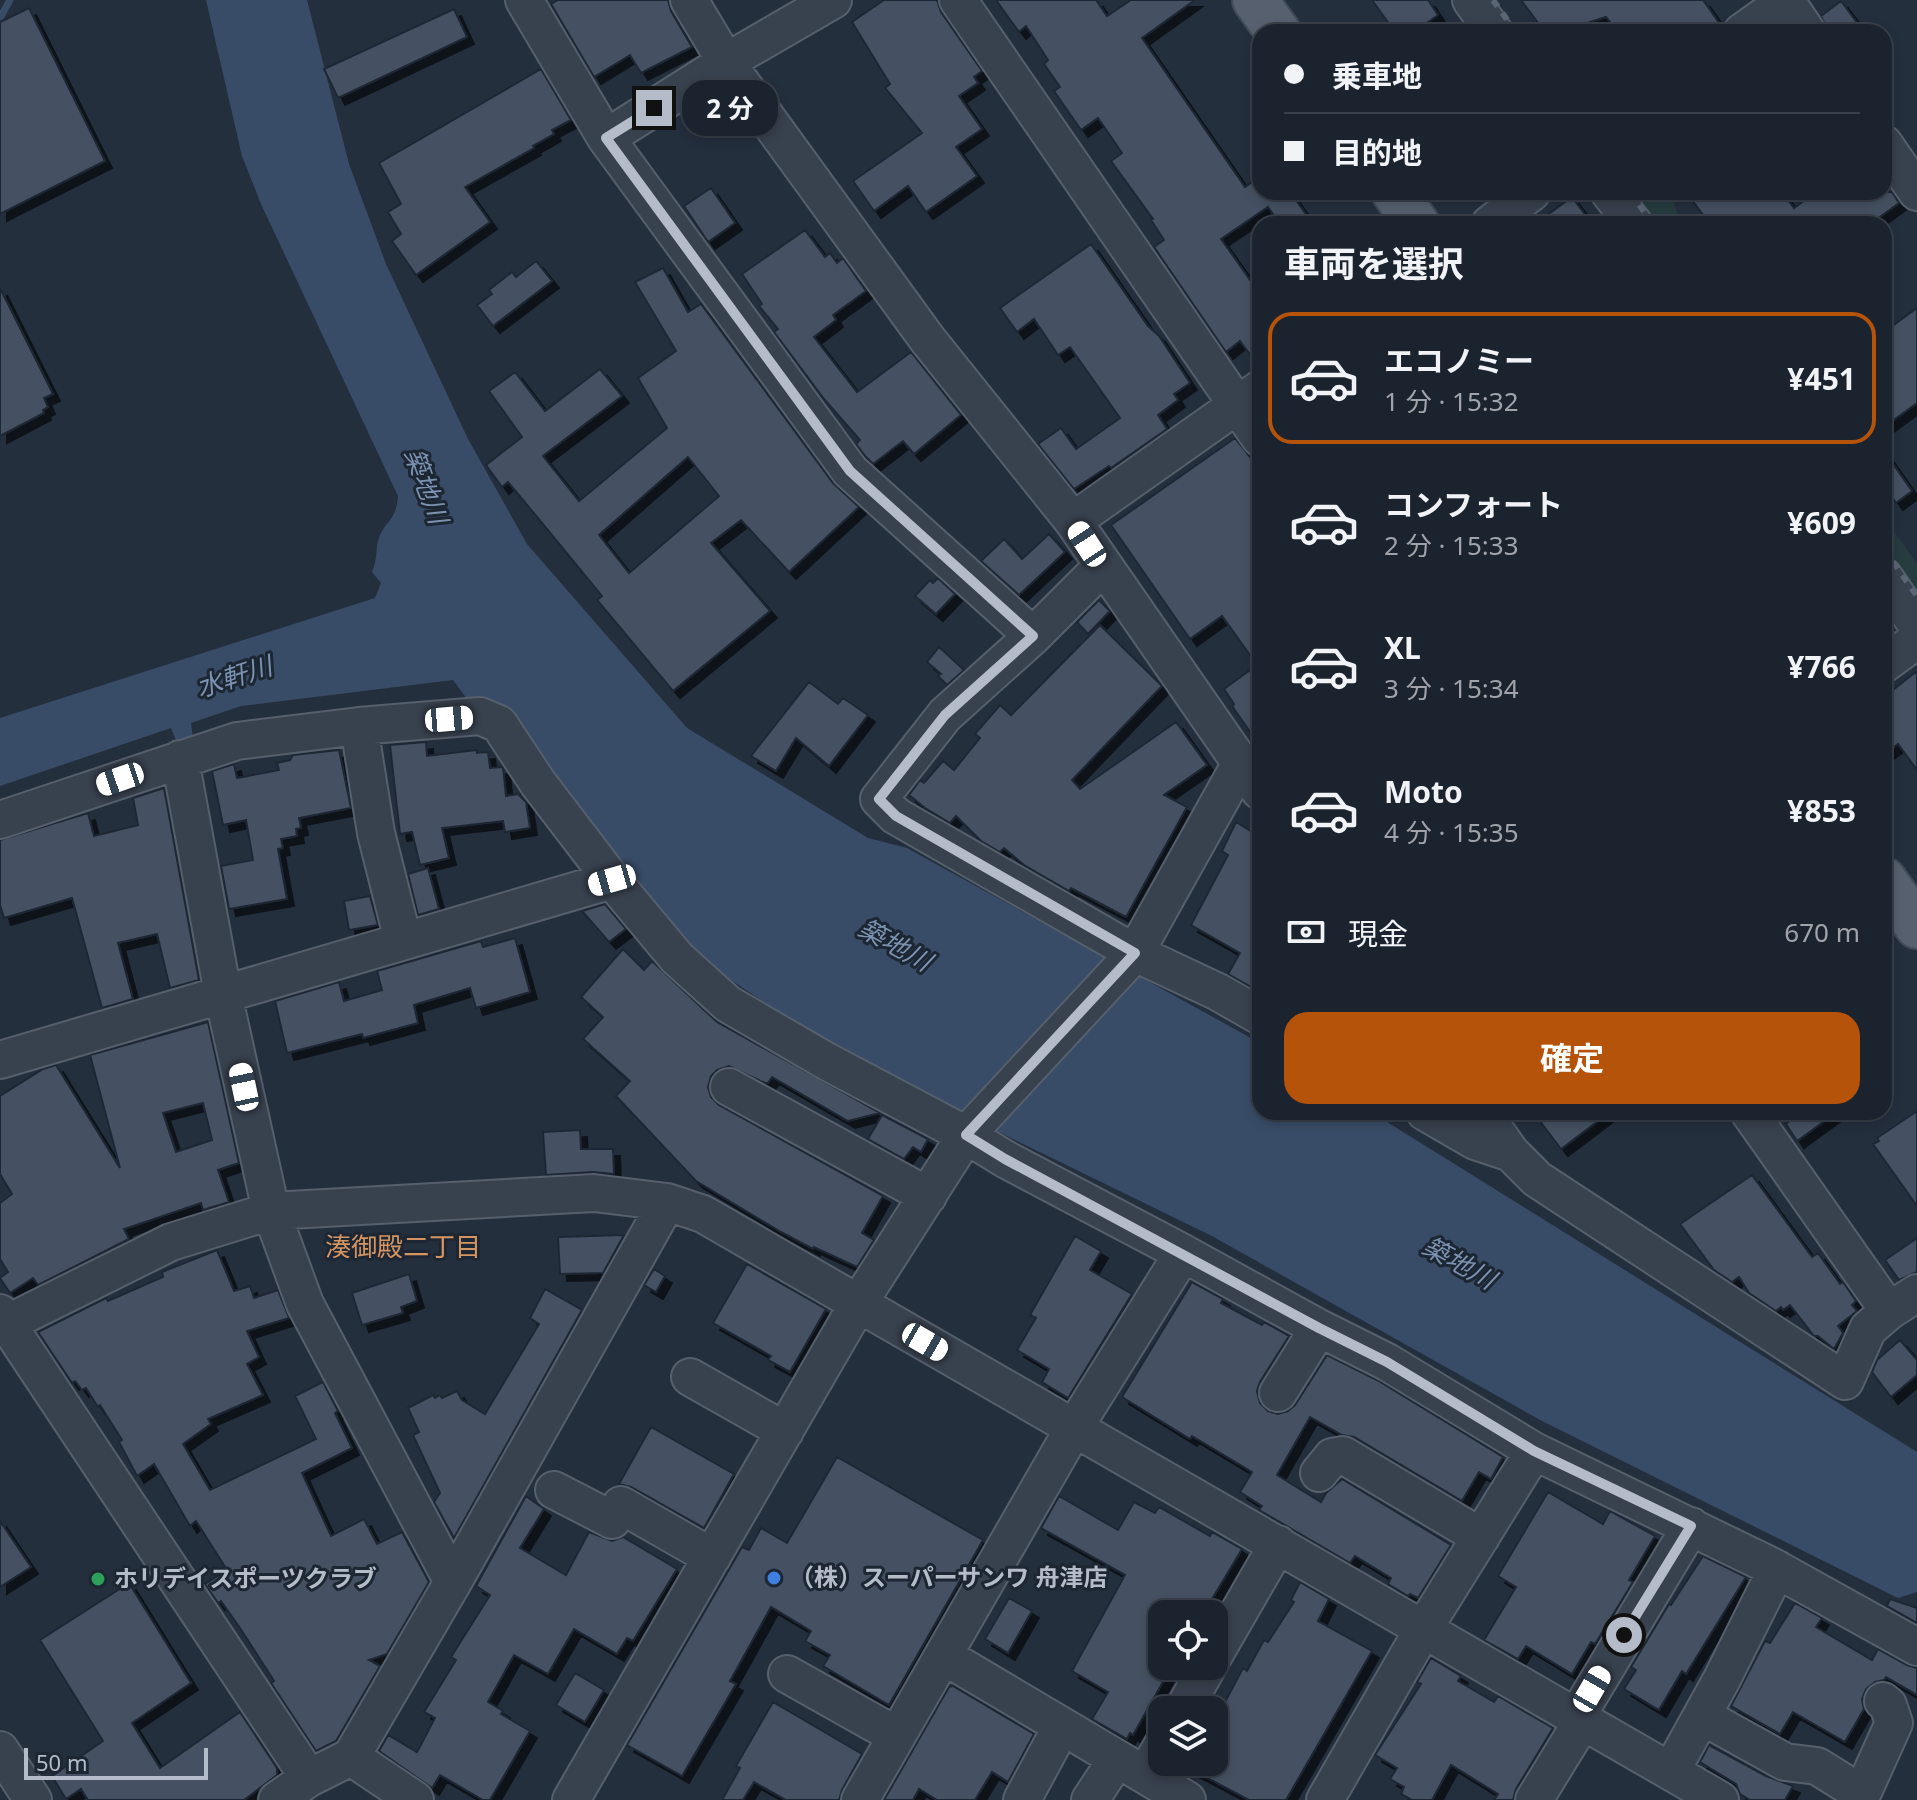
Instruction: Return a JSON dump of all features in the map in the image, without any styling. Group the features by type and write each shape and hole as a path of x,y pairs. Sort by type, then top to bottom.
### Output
{"main road":[{"path":"1255,0 1272,24"},
{"path":"1892,891 1917,926"}],"street":[{"path":"524,0 606,138 850,471 1033,636"},
{"path":"571,1800 858,1304 970,1130 1130,958 1250,777 1073,521 928,340 726,62 689,0"},
{"path":"606,138 726,62 833,0"},
{"path":"958,0 1248,397 1073,521"},
{"path":"1471,0 1488,24"},
{"path":"1753,24 1786,1 1802,24"},
{"path":"1892,156 1917,192"},
{"path":"1500,216 1522,200"},
{"path":"1615,200 1628,216"},
{"path":"1102,567 1033,636 945,715 879,799 896,816 1130,958 1218,992 1252,1011"},
{"path":"1892,589 1917,625"},
{"path":"1892,658 1917,640"},
{"path":"0,820 237,741 359,726 480,716 499,724 538,783 612,880 677,958 728,1004 826,1061 970,1130 1005,1159 1387,1362 1534,1451 1777,1569 1917,1647"},
{"path":"359,726 376,833 403,940"},
{"path":"180,759 223,994 271,1211 305,1304 453,1582"},
{"path":"0,1060 612,880"},
{"path":"729,1087 928,1196"},
{"path":"1439,1120 1475,1141 1511,1153"},
{"path":"1488,1120 1511,1153 1537,1179 1845,1381 1868,1329 1903,1302 1755,1120"},
{"path":"309,1778 2,1321 171,1242 271,1211 594,1193 667,1202 703,1214 1720,1800"},
{"path":"277,1800 309,1778 351,1757 667,1202"},
{"path":"860,1800 1074,1428 1183,1253"},
{"path":"1278,1393 1319,1328"},
{"path":"690,1377 785,1431"},
{"path":"1325,1800 1424,1628 1534,1451"},
{"path":"1319,1473 1332,1457 1343,1455 1481,1537"},
{"path":"554,1490 612,1520 621,1505 712,1557"},
{"path":"1534,1800 1691,1526"},
{"path":"1228,1631 1278,1544"},
{"path":"1671,1771 1777,1569"},
{"path":"944,1656 1062,1726 1141,1760 1187,1800"},
{"path":"787,1674 897,1736"},
{"path":"1702,1716 1785,1762 1817,1766 1861,1797 1894,1723 1888,1705 1883,1701"},
{"path":"1022,1800 1062,1726"},
{"path":"0,1750 33,1800"},
{"path":"351,1757 415,1800"},
{"path":"1090,1800 1141,1760"}],"green space":[{"path":"1628,200 1673,200 1678,216 1638,216"},
{"path":"1892,528 1917,564 1917,612 1892,576"}],"water":[{"path":"206,0 307,0 349,164 386,264 468,439 527,544 687,728 868,838 907,848 1252,1039 1252,1120 1384,1120 1917,1452 1917,1592 1898,1598 1542,1421 1212,1236 1009,1137 800,1026 710,966 677,934 505,711 489,700 467,699 453,680 241,706 191,723 193,739 178,745 171,728 0,786 0,718 375,598 381,583 372,572 378,542 393,516 398,496 261,204 242,156"}],"building":[{"path":"558,0 668,0 692,47 641,73 630,55 594,77 551,4"},
{"path":"884,0 937,0 941,12 982,71 974,77 978,83 959,96 982,129 956,147 977,176 926,212 908,186 874,211 853,181 922,133 885,88 890,84 852,22"},
{"path":"996,0 1096,0 1107,16 1131,0 1195,0 1142,38 1245,187 1252,182 1252,200 1296,200 1307,216 1274,216 1268,207 1221,239 1252,283 1252,357 1240,341 1226,352 1154,247 1164,240 1153,219 1111,161 1122,153 1098,118 1081,130 1054,91 1060,87 1044,64 1048,60 1026,26 1019,32"},
{"path":"1372,0 1428,0 1438,15 1425,24 1389,24"},
{"path":"1521,0 1703,0 1720,24 1612,24 1606,17 1584,24 1539,24"},
{"path":"1841,1 1858,24 1824,24 1821,16"},
{"path":"29,8 105,161 0,214 0,22"},
{"path":"454,9 467,37 338,98 324,69"},
{"path":"541,69 571,120 552,130 554,134 534,148 465,187 490,222 416,275 392,241 401,234 388,212 401,204 379,163"},
{"path":"711,188 735,223 708,242 684,206"},
{"path":"1892,192 1899,203 1881,216 1704,216 1692,200 1788,200 1794,208 1805,200 1892,200"},
{"path":"1568,200 1574,200 1586,216 1546,216"},
{"path":"805,230 825,257 830,253 837,263 843,258 866,291 833,315 836,320 814,337 857,392 911,352 961,415 914,454 903,441 873,464 866,457 856,444 860,440 824,399 774,332 778,329 759,306 762,304 742,274"},
{"path":"1091,244 1190,383 1174,394 1178,400 1158,415 1167,429 1111,468 1109,466 1074,489 1038,444 1061,428 1076,449 1120,418 1070,347 1058,355 1034,319 1017,332 1000,308"},
{"path":"536,261 552,281 493,326 477,305 492,294 489,290 512,272 516,277"},
{"path":"663,268 688,312 701,304 833,483 859,507 789,572 741,520 711,543 770,611 673,691 597,600 602,596 542,523 508,482 502,487 486,465 522,437 489,391 515,372 545,411 600,369 622,396 543,456 579,501 667,428 638,378 676,351 635,282","holes":["688,457 719,496 629,573 599,535"]},
{"path":"0,288 53,394 44,398 48,407 43,410 44,413 0,436"},
{"path":"1917,308 1917,403 1892,421 1892,326"},
{"path":"1235,438 1252,457 1252,658 1222,616 1190,639 1111,525"},
{"path":"1892,462 1912,491 1896,503 1892,497"},
{"path":"1049,534 1065,552 1019,595 981,561 1004,539 1022,559"},
{"path":"938,578 955,594 936,614 915,596 930,580 933,583"},
{"path":"1099,600 1110,611 1088,634 1077,622"},
{"path":"1100,625 1162,686 1072,780 1080,789 1176,722 1207,765 1164,795 1187,807 1126,917 1071,888 1069,891 1024,865 1004,848 1000,852 981,841 956,816 950,823 909,795 920,780 924,783 943,761 954,770 980,738 975,734 1000,705 1011,715"},
{"path":"939,647 964,670 947,685 938,676 941,674 927,662"},
{"path":"1252,669 1252,735 1232,706 1234,704 1224,689"},
{"path":"1917,671 1917,770 1898,744 1892,748 1892,691"},
{"path":"809,682 838,704 843,698 868,715 829,766 796,738 776,771 751,756"},
{"path":"426,742 427,756 477,750 477,753 488,752 490,768 503,767 506,796 518,794 526,802 530,828 505,832 503,821 442,828 449,858 420,865 412,832 400,834 390,745"},
{"path":"339,750 351,808 299,818 301,828 296,829 297,836 281,839 283,848 278,849 287,899 229,909 221,866 253,860 246,820 223,825 212,771 234,764 237,778 279,770 277,763 290,760 293,755"},
{"path":"164,788 199,980 170,988 157,934 118,943 133,999 102,1008 72,898 4,918 0,905 0,840 88,813 94,836 138,825 133,798"},
{"path":"1236,822 1252,832 1252,988 1228,974 1240,953 1191,925 1228,855 1222,851"},
{"path":"428,868 439,909 418,915 408,874"},
{"path":"370,896 378,925 349,930 344,901"},
{"path":"605,904 626,929 609,942 582,911"},
{"path":"515,938 530,992 476,1008 470,988 414,1005 418,1023 287,1053 275,1001 339,982 344,1001 382,990 377,971 481,941 483,947"},
{"path":"623,949 644,970 652,961 717,1022 880,1113 848,1121 772,1077 765,1083 729,1066 711,1076 708,1087 711,1097 719,1105 883,1196 862,1233 874,1240 857,1267 781,1232 696,1181 616,1096 630,1081 583,1039 603,1017 581,997"},
{"path":"208,1022 239,1163 218,1170 229,1202 203,1210 201,1203 124,1229 129,1239 38,1285 33,1278 10,1293 0,1278 8,1272 0,1259 0,1203 12,1194 0,1174 0,1096 43,1069 56,1065 120,1168 90,1055","holes":["203,1103 212,1140 176,1152 163,1113"]},
{"path":"1917,1111 1917,1206 1873,1144 1879,1141 1877,1138"},
{"path":"882,1115 928,1139 921,1152 913,1147 904,1159 868,1139"},
{"path":"1539,1120 1599,1120 1561,1149"},
{"path":"1826,1120 1797,1141 1786,1124 1789,1121"},
{"path":"580,1130 581,1149 613,1149 614,1174 546,1175 543,1132"},
{"path":"1752,1175 1812,1257 1818,1253 1856,1301 1852,1305 1857,1311 1838,1326 1843,1333 1834,1349 1814,1336 1790,1305 1776,1311 1749,1293 1739,1277 1732,1282 1714,1270 1680,1224"},
{"path":"624,1235 603,1273 560,1274 558,1237"},
{"path":"1075,1236 1101,1251 1090,1270 1132,1294 1068,1398 1042,1382 1049,1369 1017,1350 1036,1318 1030,1315"},
{"path":"1917,1238 1917,1272 1899,1280 1885,1260"},
{"path":"217,1250 234,1291 250,1286 254,1298 278,1290 289,1318 247,1331 259,1357 247,1364 263,1395 208,1419 211,1424 183,1444 210,1490 316,1439 295,1396 323,1382 352,1448 302,1473 331,1536 364,1519 377,1544 402,1532 429,1582 387,1654 369,1660 380,1666 336,1741 316,1751 271,1683 274,1681 240,1628 205,1584 227,1570 196,1521 190,1526 154,1464 137,1476 119,1442 122,1440 100,1405 98,1407 86,1388 82,1390 75,1381 72,1383 38,1332 106,1298 108,1301 163,1277 162,1272"},
{"path":"747,1264 826,1309 790,1372 768,1360 771,1356 713,1323"},
{"path":"654,1269 665,1276 656,1292 644,1285"},
{"path":"409,1274 417,1301 401,1307 403,1313 362,1325 352,1293"},
{"path":"1192,1282 1223,1299 1221,1303 1289,1336 1257,1391 1260,1403 1268,1411 1278,1414 1295,1405 1327,1355 1377,1380 1503,1457 1491,1479 1479,1472 1462,1501 1354,1437 1342,1435 1310,1417 1277,1475 1321,1502 1342,1479 1451,1545 1418,1598 1408,1596 1388,1584 1391,1578 1355,1556 1350,1563 1259,1510 1262,1506 1240,1492 1252,1472 1122,1397"},
{"path":"545,1289 582,1310 454,1538 434,1502 440,1493 413,1435 419,1432 408,1408 433,1395 442,1398 457,1391 462,1400 485,1414 539,1324 530,1318"},
{"path":"1900,1340 1917,1360 1917,1375 1891,1397 1872,1372 1877,1360"},
{"path":"651,1427 734,1474 704,1528 631,1487 619,1484"},
{"path":"837,1457 983,1540 889,1705 823,1666 830,1655 805,1641 811,1631 771,1607 730,1681 736,1684 682,1776 627,1745 742,1547 749,1550 761,1528 787,1543"},
{"path":"1548,1492 1603,1524 1610,1511 1655,1536 1629,1580 1633,1582 1595,1644 1591,1642 1572,1674 1526,1646 1518,1659 1484,1640 1516,1587 1498,1576"},
{"path":"526,1496 544,1509 520,1548 566,1575 589,1532 612,1541 623,1537 677,1569 633,1641 627,1638 617,1654 574,1629 548,1674 514,1655 488,1702 503,1711 501,1714 530,1731 490,1800 483,1800 440,1775 432,1788 379,1751 388,1735 417,1752 435,1718 424,1712 456,1660 451,1657 490,1595 476,1586"},
{"path":"1059,1496 1118,1530 1134,1502 1155,1513 1159,1507 1210,1536 1212,1532 1242,1549 1211,1600 1148,1600 1148,1680 1164,1680 1155,1696 1148,1696 1148,1708 1133,1735 1130,1733 1127,1739 1092,1719 1108,1692 1072,1671 1125,1575 1041,1528"},
{"path":"0,1521 31,1567 0,1587"},
{"path":"1703,1556 1746,1577 1686,1674 1682,1671 1659,1710 1624,1689 1636,1670 1631,1667 1669,1604"},
{"path":"1300,1582 1329,1599 1318,1621 1372,1651 1286,1800 1249,1800 1204,1776 1228,1776 1228,1696 1243,1668 1247,1671 1264,1640 1268,1642 1294,1602 1291,1600"},
{"path":"129,1583 191,1683 132,1723 160,1768 240,1712 277,1768 277,1775 244,1800 88,1800 81,1789 66,1799 52,1776 103,1741 40,1640"},
{"path":"1009,1598 1032,1611 1008,1653 985,1639"},
{"path":"1890,1599 1917,1608 1917,1623 1887,1606"},
{"path":"1795,1603 1822,1618 1816,1627 1872,1660 1878,1649 1917,1668 1917,1695 1886,1677 1875,1682 1866,1689 1862,1699 1864,1709 1845,1742 1793,1712 1780,1734 1731,1706 1765,1641 1770,1643"},
{"path":"1431,1658 1461,1676 1458,1681 1494,1702 1498,1696 1553,1728 1516,1789 1513,1800 1494,1800 1498,1794 1451,1765 1432,1800 1412,1800 1401,1794 1404,1787 1390,1779 1397,1768 1375,1755 1421,1684 1417,1682"},
{"path":"575,1673 604,1690 585,1722 556,1705"},
{"path":"953,1686 1034,1734 1008,1782 992,1772 975,1800 937,1800 919,1789 913,1800 884,1800 949,1687"},
{"path":"773,1702 862,1754 839,1800 786,1800 754,1782 743,1800 722,1800 740,1768 736,1766"},
{"path":"1709,1745 1766,1776 1793,1786 1785,1800 1750,1800 1740,1794 1736,1784 1700,1762"}],"waterway":[{"path":"0,18 10,0"}],"railway":[{"path":"1493,0 1510,24"},
{"path":"1636,200 1647,216"},
{"path":"1892,560 1917,596"}],"place":[{"name":"（株）スーパーサンワ 舟津店","path":"774,1578"},
{"name":"ホリデイスポーツクラブ","path":"98,1579"}],"district":[{"name":"湊御殿二丁目","path":"403,1247"}],"route":[{"path":"654,108 606,138 850,471 1033,636 945,715 879,799 896,816 1135,953 966,1135 1005,1159 1387,1362 1534,1451 1691,1526 1624,1635"}],"water label":[{"name":"築地川","path":"426,486"},
{"name":"水軒川","path":"234,677"},
{"name":"築地川","path":"895,945"},
{"name":"築地川","path":"1459,1263"}]}
